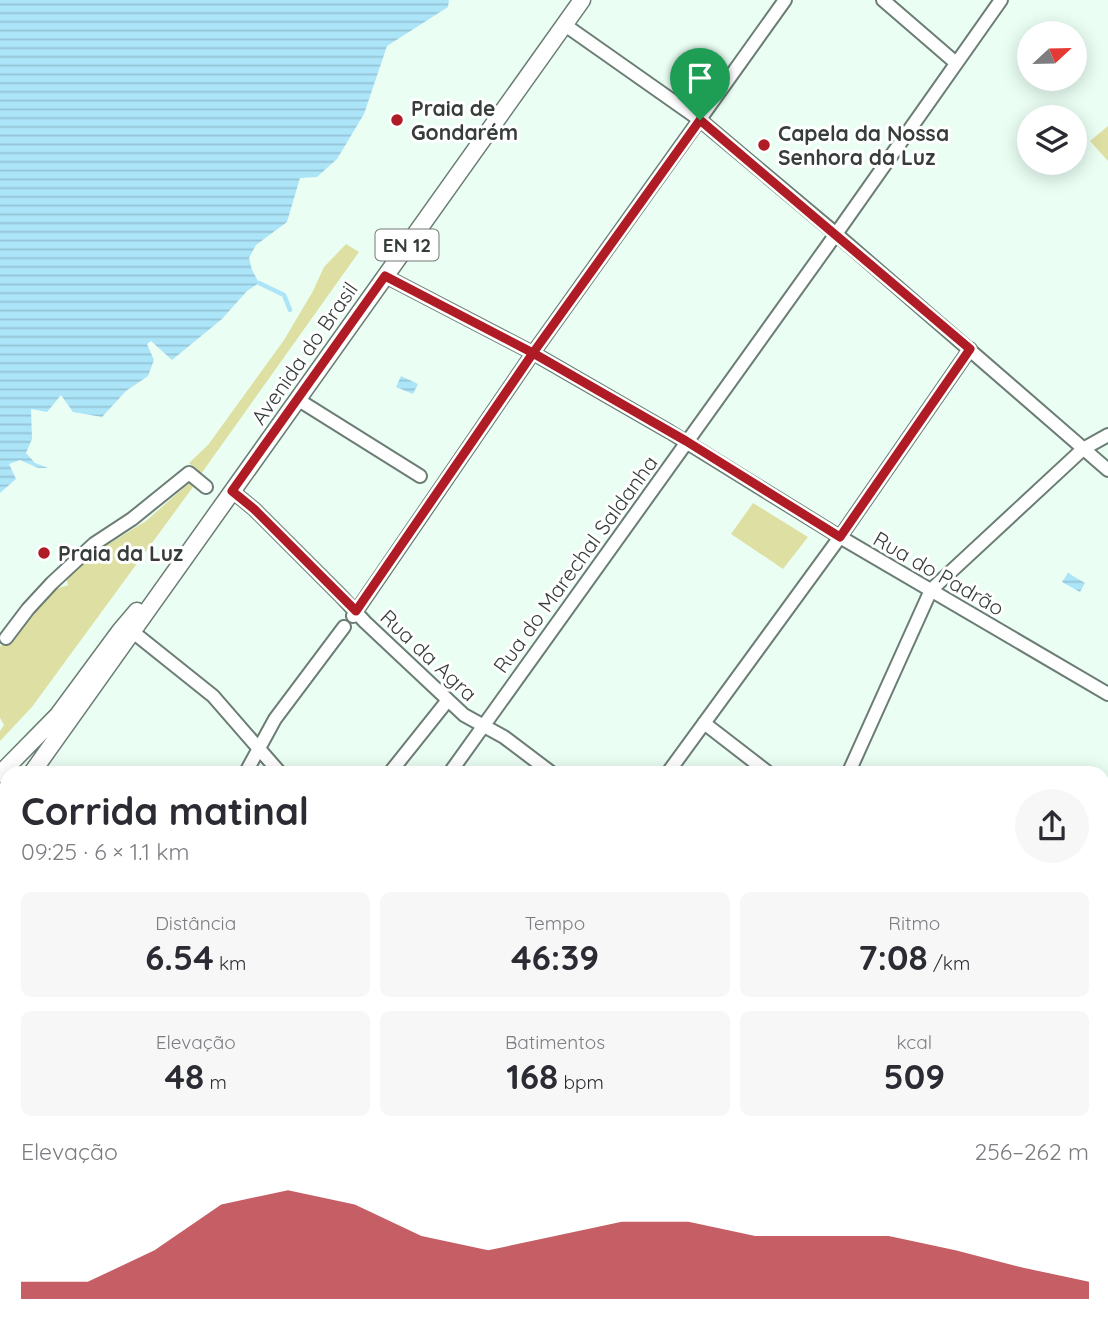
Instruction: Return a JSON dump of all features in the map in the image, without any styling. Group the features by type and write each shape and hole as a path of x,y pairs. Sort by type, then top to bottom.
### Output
{"main road":[{"name":"Avenida do Brasil","path":"38,766 134,632 182,559 582,0"},
{"name":"Avenida do Brasil","path":"8,766 58,715 120,631 182,559"},
{"path":"58,715 88,696"}],"street":[{"path":"354,614 533,353 785,0"},
{"path":"883,0 956,63"},
{"name":"Rua do Marechal Saldanha","path":"455,766 1001,0"},
{"path":"565,25 700,120 1108,470"},
{"name":"Rua do Padrão","path":"385,276 533,353 686,441 840,537 1108,694"},
{"path":"673,766 840,537 970,349"},
{"path":"297,399 420,475"},
{"path":"852,766 931,590 1083,449 1108,435"},
{"path":"6,638 36,600 94,544 132,519 189,473 206,487"},
{"name":"Rua da Agra","path":"232,491 264,519 354,614 464,715 504,737 542,766"},
{"path":"249,766 275,719 343,629"},
{"path":"134,632 213,696 274,766"},
{"path":"395,766 448,700"},
{"path":"704,723 760,766"}],"green space":[{"path":"1108,126 1108,161 1090,141"},
{"path":"346,244 359,252 201,474 189,463 208,445 284,340 324,267"},
{"path":"190,482 193,487 32,707 0,741 0,731 4,725 0,718 0,646 15,635 45,598 68,585 66,577 107,545 146,521"},
{"path":"753,503 808,537 783,569 731,534"}],"water":[{"path":"0,0 449,0 448,7 387,46 364,114 337,159 317,177 300,178 287,222 256,245 249,258 259,283 247,291 222,319 172,360 151,341 147,344 154,360 148,376 126,391 102,417 73,412 61,395 47,412 31,409 32,439 26,453 35,463 48,468 38,468 20,460 9,464 16,479 0,493"},
{"path":"401,376 418,384 413,394 396,387"},
{"path":"1068,573 1085,583 1080,592 1062,582"}],"waterway":[{"path":"259,283 284,295 290,310"}],"place":[{"name":"Praia de Gondarém","path":"397,120"},
{"name":"Capela da Nossa Senhora da Luz","path":"764,145"},
{"name":"Praia da Luz","path":"44,553"}],"route":[{"path":"700,120 533,353 385,276 232,491 254,509 356,611 533,353 686,441 840,537 970,349 700,120"}]}
